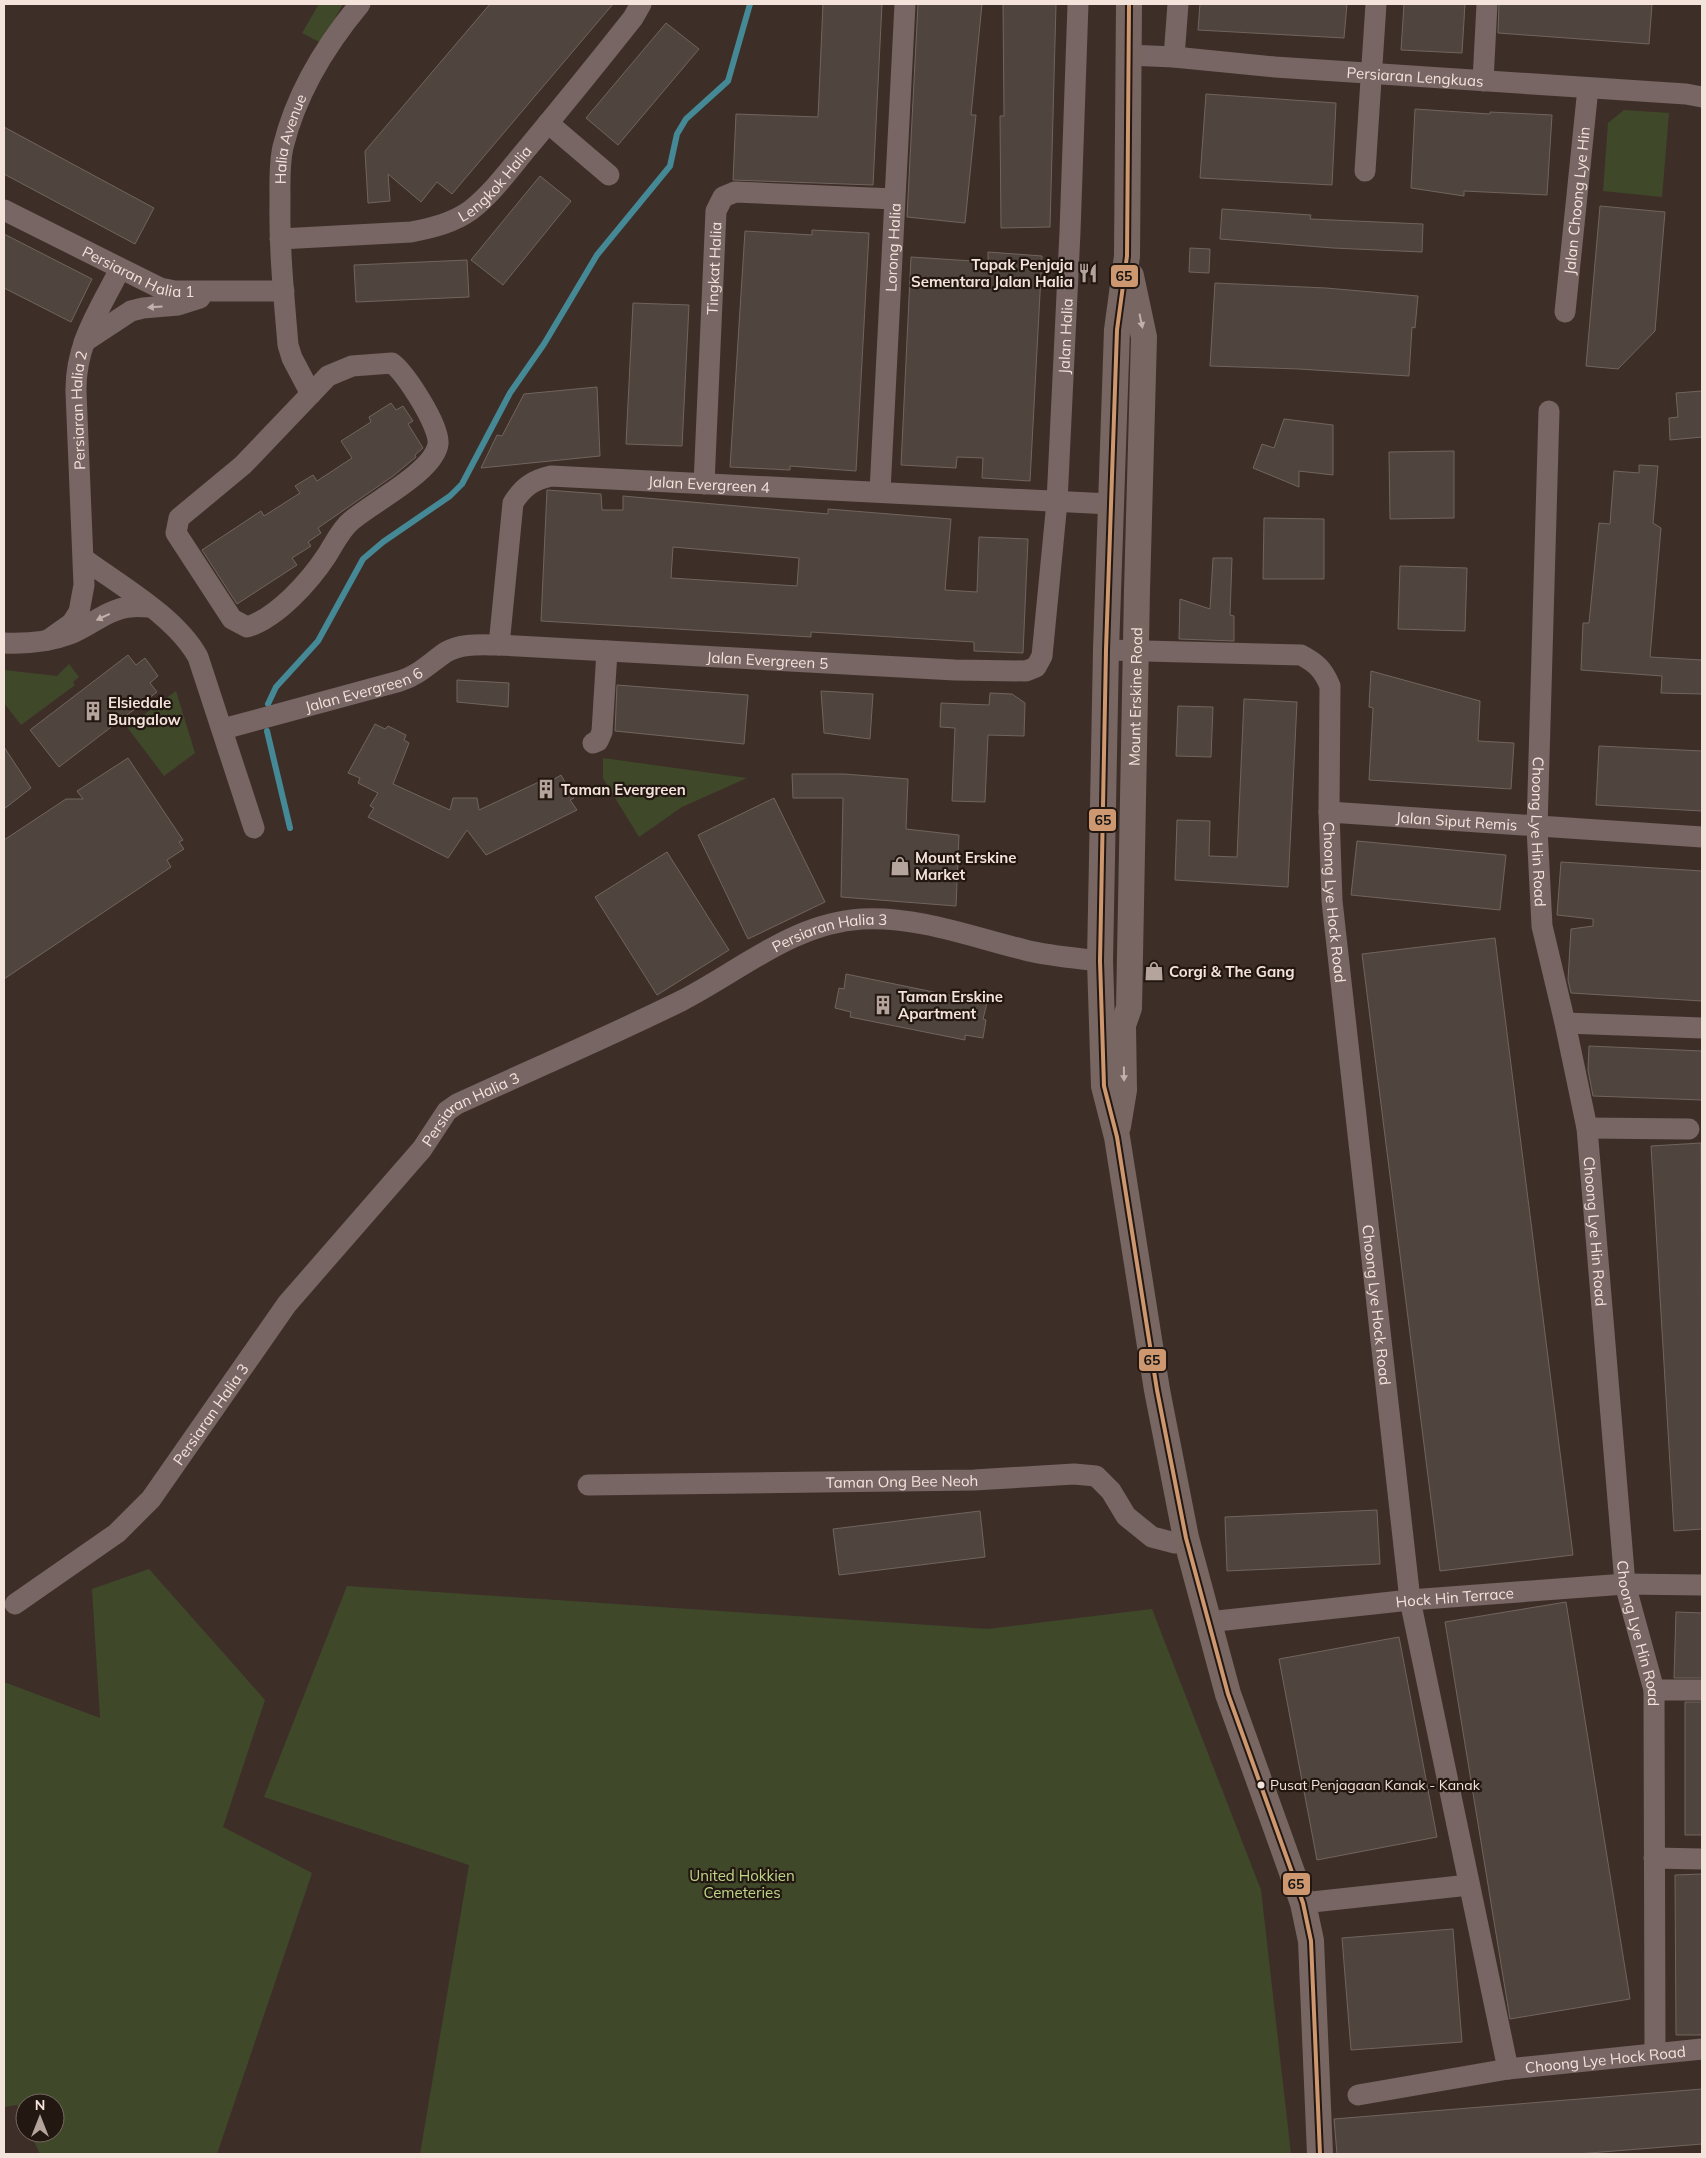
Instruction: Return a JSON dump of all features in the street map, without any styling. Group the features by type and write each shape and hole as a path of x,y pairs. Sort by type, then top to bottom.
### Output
{"main road":[{"name":"Mount Erskine Road","path":"1129,4 1127,256 1117,330 1106,650 1100,961 1104,1086 1117,1137 1157,1390 1186,1538 1228,1694 1303,1903 1311,1941 1320,2154"},
{"name":"Mount Erskine Road","path":"1117,1137 1124,1090 1123,1025 1129,1008 1144,337 1127,256"},
{"path":"1110,504 1118,502 1127,491 1129,430 1142,392"},
{"path":"1110,504 1120,511 1124,520 1125,574 1137,590"},
{"path":"1100,961 1109,955 1114,944 1118,912 1120,835 1134,800"},
{"path":"1100,961 1111,965 1115,970 1117,976 1118,1007 1123,1025"}],"street":[{"name":"Halia Avenue","path":"310,394 290,352 280,239 280,178 283,149 290,124 308,81 322,56 360,4"},
{"name":"Lengkok Halia","path":"280,239 411,232 449,222 470,210 489,194 548,123 633,18 641,4"},
{"name":"Lorong Halia","path":"880,491 905,4"},
{"name":"Jalan Halia","path":"1036,667 1042,656 1057,502 1070,232 1078,4"},
{"path":"1174,57 1178,4"},
{"path":"1365,171 1376,4"},
{"path":"1483,81 1487,4"},
{"name":"Persiaran Lengkuas","path":"1128,55 1174,57 1275,67 1686,94 1702,97"},
{"name":"Jalan Choong Lye Hin","path":"1565,312 1588,88"},
{"path":"548,123 609,175"},
{"name":"Tingkat Halia","path":"704,484 716,210 723,197 735,192 894,199"},
{"name":"Persiaran Halia 1","path":"4,210 160,288 175,291 284,291"},
{"name":"Persiaran Halia 2","path":"48,640 72,623 79,612 84,585 84,560 76,378 78,359 83,342 120,269"},
{"path":"83,342 131,312 143,308 178,305 219,291"},
{"path":"392,363 402,371 422,403 438,444 433,457 409,480 349,522 324,560 285,605 259,624 247,627 232,619 176,533 176,525 178,518 243,465 310,394 328,376 352,366 392,363"},
{"name":"Choong Lye Hin Road","path":"1548,411 1537,828 1542,926 1587,1128 1626,1584 1654,1690 1655,2053"},
{"name":"Jalan Evergreen 4","path":"499,645 513,503 526,486 539,479 551,476 1110,504"},
{"path":"84,560 150,607 176,628 192,646 198,657 223,729 254,828"},
{"path":"4,642 48,640 70,634 121,609 131,606 150,607"},
{"name":"Jalan Evergreen 6","path":"223,729 412,677 446,652 455,648 466,645 499,645"},
{"name":"Jalan Evergreen 5","path":"499,645 955,670 1026,671 1036,667"},
{"name":"Choong Lye Hock Road","path":"1106,650 1301,655 1316,662 1324,672 1330,686 1329,812 1333,911 1410,1600 1508,2069"},
{"path":"593,744 598,741 602,732 607,651"},
{"name":"Jalan Siput Remis","path":"1329,812 1702,838"},
{"name":"Persiaran Halia 3","path":"15,1604 117,1533 151,1499 287,1304 422,1149 446,1111 457,1104 681,1000 787,938 834,922 863,919 901,920 987,938 1026,950 1100,961"},
{"path":"1565,1023 1702,1028"},
{"path":"1587,1128 1689,1129"},
{"name":"Taman Ong Bee Neoh","path":"588,1485 974,1480 1074,1474 1096,1476 1111,1491 1126,1516 1152,1537 1175,1543 1186,1538"},
{"name":"Hock Hin Terrace","path":"1208,1622 1410,1600 1626,1584 1702,1585"},
{"path":"1654,1690 1702,1690"},
{"path":"1654,1858 1702,1859"},
{"path":"1303,1903 1469,1885"},
{"name":"Choong Lye Hock Road","path":"1358,2095 1508,2069 1702,2049"}],"green space":[{"path":"319,4 343,4 321,43 302,33"},
{"path":"1624,110 1669,113 1662,197 1603,191 1608,123"},
{"path":"69,664 79,677 73,682 75,685 21,725 4,703 4,670 57,676"},
{"path":"176,691 195,753 164,776 127,727"},
{"path":"603,758 747,778 682,807 639,837 603,778"},
{"path":"149,1569 265,1700 223,1827 312,1873 217,2154 40,2154 35,2143 65,2143 65,2093 15,2093 15,2105 4,2107 4,1682 100,1718 92,1589"},
{"name":"United Hokkien Cemeteries","path":"347,1586 988,1629 1152,1609 1261,1890 1291,2154 420,2154 469,1865 264,1797"}],"building":[{"path":"490,4 613,4 452,194 437,182 421,202 388,174 390,201 368,203 365,151"},
{"path":"823,4 882,4 873,185 733,180 736,114 818,117"},
{"path":"918,4 982,4 971,115 976,115 965,223 907,217"},
{"path":"1003,4 1056,4 1050,227 1001,228 1000,116 1004,116"},
{"path":"1200,4 1347,4 1344,38 1198,30"},
{"path":"1404,4 1465,4 1462,53 1401,50"},
{"path":"1499,4 1652,4 1649,44 1498,33"},
{"path":"666,23 699,49 618,145 586,118"},
{"path":"1206,94 1336,103 1332,185 1200,178"},
{"path":"1415,109 1490,114 1490,112 1552,115 1547,195 1464,191 1464,196 1411,188"},
{"path":"4,127 154,208 135,244 4,174"},
{"path":"540,176 571,201 503,285 471,260"},
{"path":"1600,206 1665,212 1655,331 1618,369 1586,366"},
{"path":"1222,209 1311,215 1310,219 1423,224 1422,252 1333,248 1220,239"},
{"path":"812,230 869,233 856,471 790,466 790,470 730,467 745,231 812,235"},
{"path":"4,234 92,279 71,322 4,288"},
{"path":"1190,248 1210,249 1209,273 1189,272"},
{"path":"988,252 1042,256 1030,481 982,478 983,458 957,457 956,468 901,465 911,257 988,262"},
{"path":"467,260 469,297 356,302 354,265"},
{"path":"1215,283 1326,288 1418,296 1415,328 1412,327 1409,376 1210,366"},
{"path":"633,303 689,305 682,446 626,444"},
{"path":"597,387 600,456 481,468 497,435 502,436 524,394"},
{"path":"1702,391 1702,437 1670,440 1669,418 1678,417 1676,393"},
{"path":"391,403 396,410 403,406 413,421 408,424 423,448 415,455 416,457 393,476 318,528 321,533 308,542 311,546 292,558 297,565 237,604 202,550 261,511 264,516 300,493 295,486 313,475 317,481 352,458 341,441 371,422 369,417"},
{"path":"1284,419 1333,425 1333,475 1299,471 1299,487 1253,468 1262,444 1274,448"},
{"path":"1454,451 1454,518 1390,519 1389,452"},
{"path":"1639,465 1658,466 1653,523 1661,528 1650,657 1702,660 1702,694 1661,693 1662,676 1581,670 1583,623 1589,623 1599,523 1610,524 1614,471 1639,473"},
{"path":"547,490 601,494 602,510 623,510 623,496 828,514 828,509 951,519 945,590 977,592 979,537 1028,539 1023,653 974,651 974,642 811,632 811,637 541,621","holes":["673,547 799,558 797,586 671,578"]},
{"path":"1264,518 1324,519 1324,579 1263,579"},
{"path":"1213,558 1232,558 1230,615 1234,616 1234,641 1179,639 1180,599 1210,609"},
{"path":"1400,566 1467,568 1465,631 1398,629"},
{"name":"Elsiedale Bungalow","path":"128,655 136,665 145,658 158,676 150,683 157,692 59,767 30,730"},
{"path":"1371,671 1480,701 1478,741 1514,743 1511,789 1369,780 1373,708 1369,707"},
{"path":"457,680 509,683 508,707 457,702"},
{"path":"617,685 748,695 744,744 615,731"},
{"path":"821,691 873,694 870,739 824,733"},
{"path":"990,693 1012,694 1025,703 1024,736 988,735 985,802 952,801 955,728 940,727 941,703 989,705"},
{"path":"1244,699 1297,702 1288,887 1175,880 1177,820 1210,821 1209,856 1237,857"},
{"path":"1178,706 1213,707 1211,757 1176,756"},
{"name":"Taman Evergreen","path":"375,724 385,729 388,726 406,735 404,740 409,743 393,784 450,810 453,798 477,798 479,810 541,781 544,785 561,775 574,798 570,800 577,810 486,855 467,830 448,858 368,817 374,808 370,806 378,793 358,783 360,778 348,773"},
{"path":"1599,746 1702,751 1702,811 1596,805"},
{"path":"4,747 31,788 4,809"},
{"path":"128,758 183,840 179,842 184,849 167,860 171,867 4,979 4,840 66,799 83,799 77,791"},
{"name":"Mount Erskine Market","path":"792,774 844,774 908,779 906,829 959,835 956,906 841,897 843,798 793,798"},
{"path":"774,798 825,902 748,939 698,835"},
{"path":"1357,841 1506,855 1500,910 1351,895"},
{"path":"667,852 729,950 657,995 595,897"},
{"path":"1561,862 1702,871 1702,1001 1571,993 1568,980 1571,929 1593,926 1593,919 1557,915"},
{"path":"1495,938 1573,1555 1440,1571 1362,954"},
{"name":"Taman Erskine Apartment","path":"846,974 987,1003 983,1019 986,1020 983,1038 965,1035 965,1040 850,1017 851,1012 835,1008 839,988 844,989"},
{"path":"1589,1046 1702,1051 1702,1100 1593,1096 1588,1070"},
{"path":"1701,1143 1702,1529 1674,1531 1651,1146"},
{"path":"1377,1510 1380,1564 1227,1571 1225,1517"},
{"path":"980,1511 985,1557 839,1575 833,1529"},
{"path":"1566,1602 1630,1999 1510,2019 1445,1622"},
{"path":"1676,1612 1702,1613 1702,1678 1674,1678"},
{"path":"1399,1637 1437,1837 1317,1860 1279,1659"},
{"path":"1685,1702 1702,1702 1702,1835 1685,1835"},
{"path":"1702,1874 1702,2035 1676,2035 1675,1875"},
{"path":"1453,1929 1462,2042 1351,2050 1342,1938"},
{"path":"1702,2089 1702,2144 1577,2154 1337,2154 1334,2119"}],"waterway":[{"path":"268,704 276,687 318,641 363,559 383,542 450,496 462,484 510,393 544,344 597,255 670,166 677,134 686,119 728,81 750,4"},
{"path":"267,731 290,828"}],"transit line":[{"name":"65","path":"1129,4 1127,256 1117,330 1106,650 1100,961 1104,1086 1117,1137 1157,1390 1186,1538 1228,1694 1303,1903 1311,1941 1320,2154"}],"place":[{"name":"Tapak Penjaja Sementara Jalan Halia","path":"1088,273"},
{"name":"Elsiedale Bungalow","path":"93,711"},
{"name":"Taman Evergreen","path":"546,789"},
{"name":"Mount Erskine Market","path":"900,866"},
{"name":"Corgi & The Gang","path":"1154,971"},
{"name":"Taman Erskine Apartment","path":"883,1005"},
{"name":"Pusat Penjagaan Kanak - Kanak","path":"1261,1785"}]}
